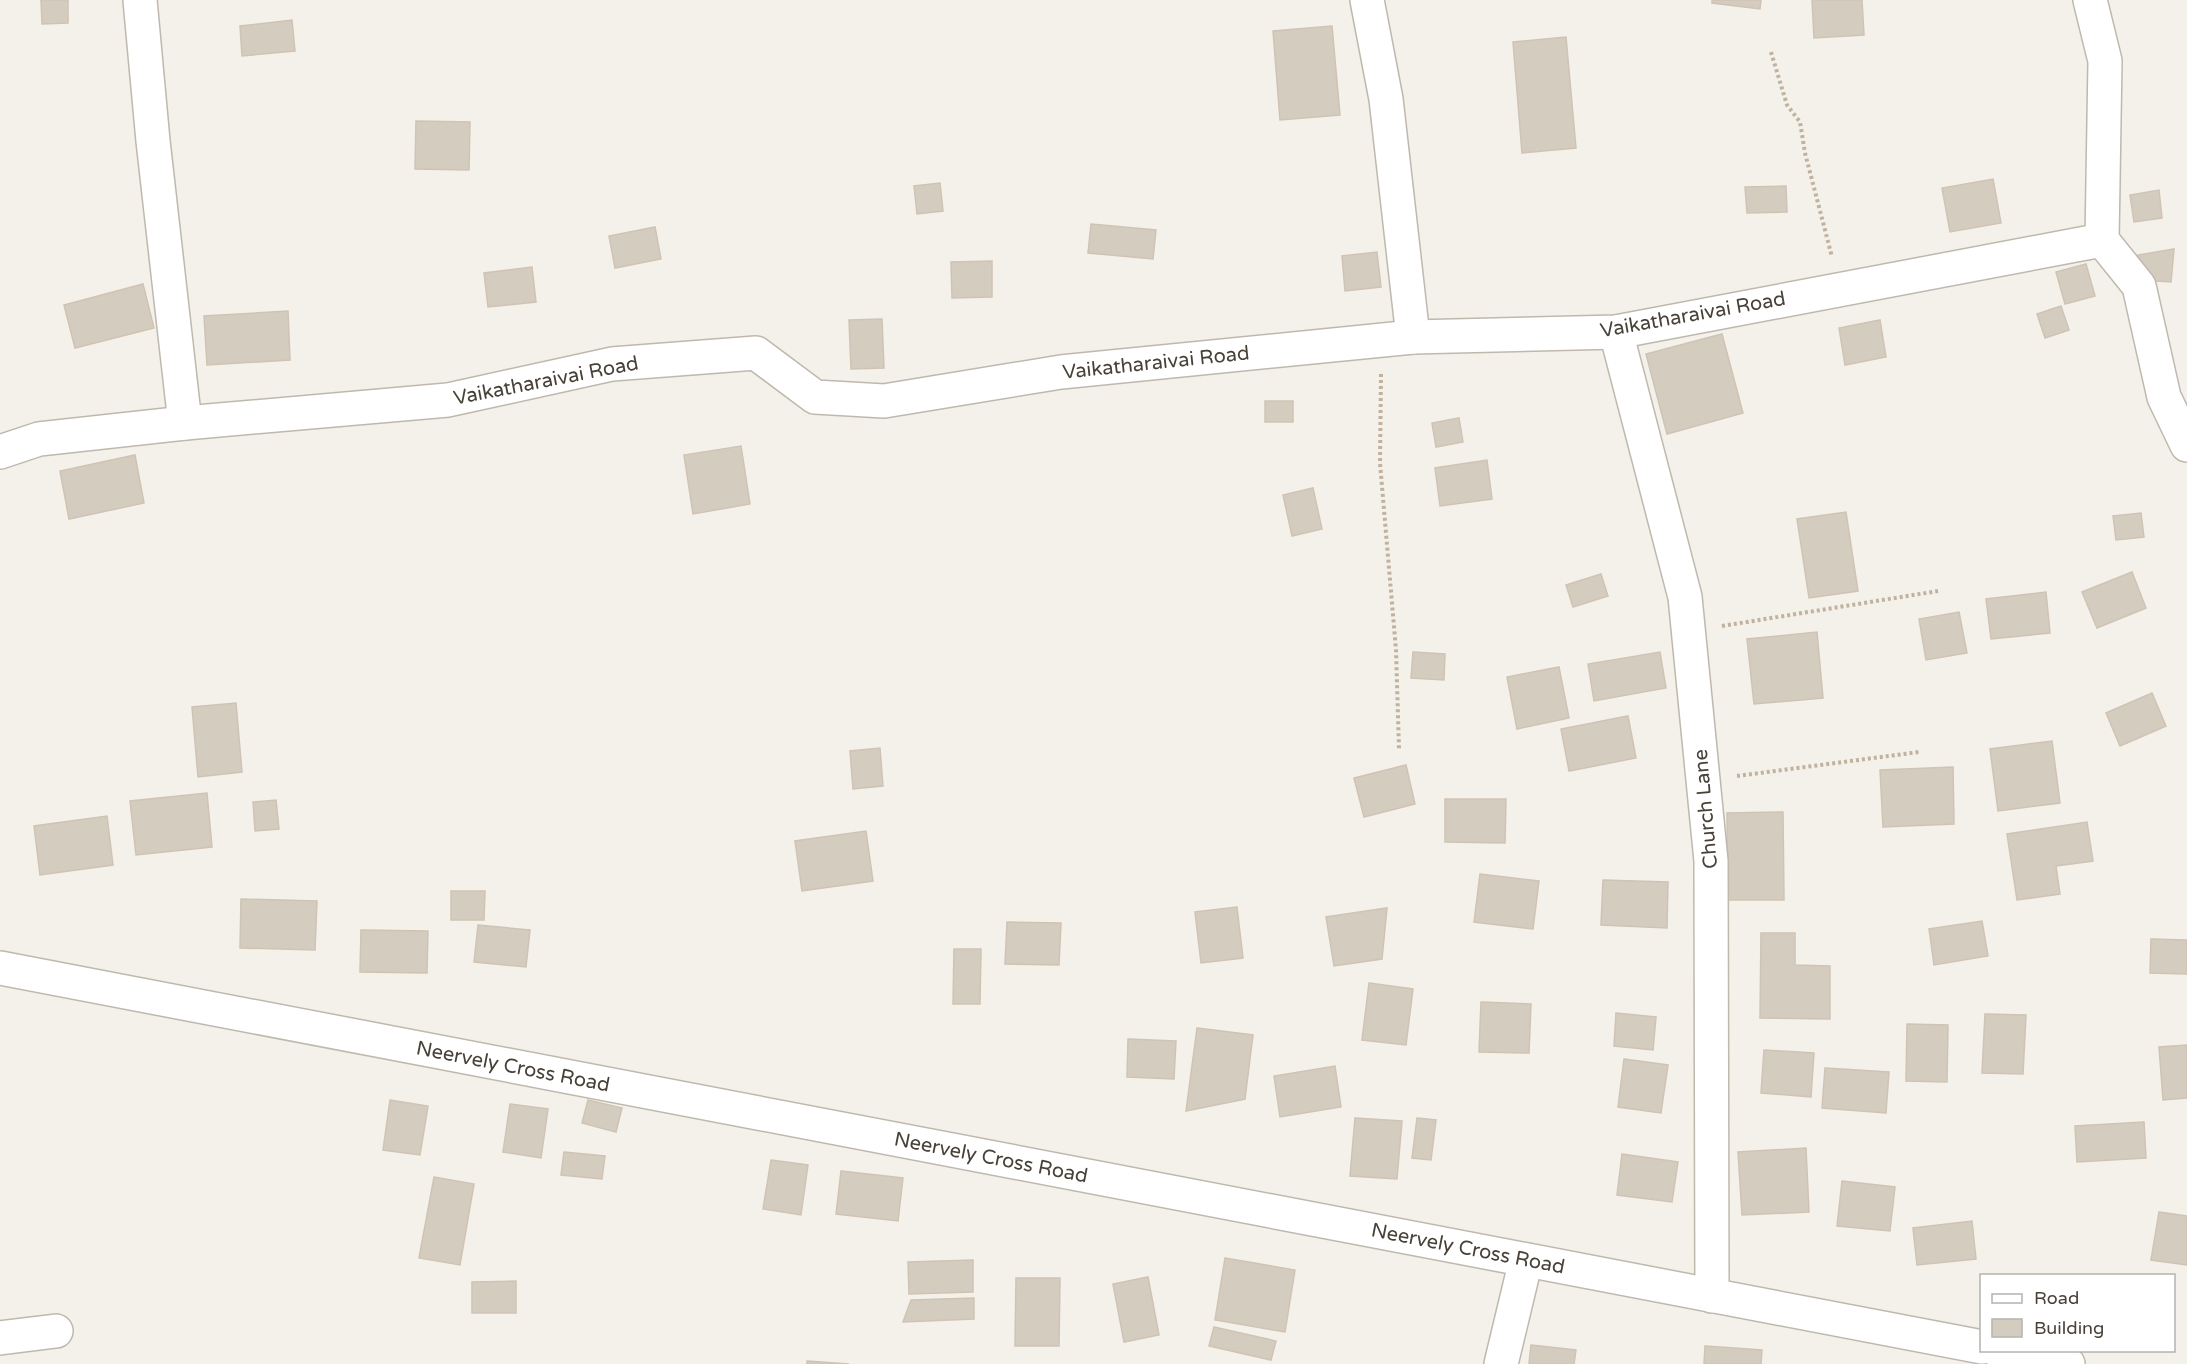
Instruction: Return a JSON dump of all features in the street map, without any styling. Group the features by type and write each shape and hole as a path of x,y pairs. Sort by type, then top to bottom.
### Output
{"street":[{"path":"140,0 153,141 185,423"},
{"path":"1367,0 1386,99 1397,339"},
{"path":"2090,0 2105,61 2102,240 2139,286 2164,397 2187,445"},
{"name":"Vaikatharaivai Road","path":"0,452 39,439 185,423 448,400 612,364 756,353 814,398 884,401 1060,372 1397,339 1616,332 2102,240"},
{"name":"Church Lane","path":"1616,332 1685,597 1704,780 1712,861 1712,1296"},
{"name":"Neervely Cross Road","path":"0,968 1980,1347"},
{"path":"1502,1364 1526,1260"},
{"path":"0,1338 56,1331"},
{"path":"2007,1352 2068,1364"}],"path":[{"path":"1771,52 1787,105 1800,122 1805,153 1840,290"},
{"path":"1397,339 1380,463 1396,650 1399,749"},
{"path":"1689,632 1938,591"},
{"path":"1704,780 1919,752"}],"building":[{"path":"41,0 68,0 68,23 42,24"},
{"path":"1712,0 1761,0 1760,9 1712,3"},
{"path":"1812,0 1862,0 1864,35 1814,38"},
{"path":"292,20 295,51 242,56 240,26"},
{"path":"1332,26 1340,115 1280,120 1273,31"},
{"path":"1566,37 1576,148 1522,153 1513,42"},
{"path":"416,121 470,122 469,170 415,169"},
{"path":"1993,179 2001,223 1950,232 1942,188"},
{"path":"940,183 943,211 917,214 914,186"},
{"path":"1786,186 1787,212 1747,213 1745,187"},
{"path":"2159,190 2162,218 2134,222 2130,195"},
{"path":"1091,224 1156,230 1153,259 1088,253"},
{"path":"655,227 661,259 615,268 609,236"},
{"path":"2174,249 2171,282 2141,280 2138,255"},
{"path":"1377,252 1381,287 1345,291 1342,256"},
{"path":"992,261 992,297 952,298 951,262"},
{"path":"2086,264 2095,296 2065,304 2056,272"},
{"path":"532,267 536,302 488,307 484,273"},
{"path":"143,284 154,328 75,348 64,305"},
{"path":"2061,306 2069,330 2045,338 2037,314"},
{"path":"288,311 290,360 207,365 204,316"},
{"path":"882,319 884,368 851,369 849,320"},
{"path":"1880,320 1886,357 1845,365 1839,328"},
{"path":"1722,334 1743,413 1667,434 1646,354"},
{"path":"1265,401 1293,401 1293,422 1265,422"},
{"path":"1459,418 1463,442 1436,447 1432,423"},
{"path":"741,446 750,504 693,514 684,455"},
{"path":"135,455 144,503 69,519 60,471"},
{"path":"1487,460 1492,499 1440,506 1435,468"},
{"path":"1313,488 1322,529 1292,536 1283,495"},
{"path":"1846,512 1858,591 1809,598 1797,519"},
{"path":"2141,513 2144,537 2116,540 2113,516"},
{"path":"2132,572 2146,608 2097,628 2082,592"},
{"path":"1601,574 1608,596 1573,607 1566,585"},
{"path":"2046,592 2050,633 1991,639 1986,599"},
{"path":"1959,612 1967,653 1926,660 1919,619"},
{"path":"1817,632 1823,698 1754,704 1747,639"},
{"path":"1413,652 1445,654 1444,680 1411,678"},
{"path":"1660,652 1666,688 1594,701 1588,664"},
{"path":"1559,667 1569,718 1517,729 1507,677"},
{"path":"2152,693 2166,726 2120,746 2106,713"},
{"path":"236,703 242,772 198,777 192,707"},
{"path":"1628,716 1636,758 1569,771 1561,729"},
{"path":"2052,741 2060,803 1998,811 1990,749"},
{"path":"880,748 883,786 853,789 850,751"},
{"path":"1406,765 1415,804 1364,817 1354,778"},
{"path":"1953,767 1954,824 1883,827 1880,770"},
{"path":"207,793 212,847 136,855 130,801"},
{"path":"1445,799 1506,799 1505,843 1445,842"},
{"path":"276,800 279,829 255,831 253,802"},
{"path":"1783,812 1784,900 1728,900 1727,813"},
{"path":"107,816 113,865 40,875 34,826"},
{"path":"2087,822 2093,861 2056,866 2060,894 2017,900 2007,834"},
{"path":"866,831 873,881 802,891 795,841"},
{"path":"1480,874 1539,881 1533,929 1474,922"},
{"path":"1603,880 1668,882 1667,928 1601,925"},
{"path":"451,891 485,891 484,920 451,920"},
{"path":"241,899 317,901 315,950 240,948"},
{"path":"1237,907 1243,958 1201,963 1195,912"},
{"path":"1387,908 1382,959 1334,966 1326,917"},
{"path":"1982,921 1988,956 1934,965 1929,929"},
{"path":"1007,922 1061,923 1059,965 1005,964"},
{"path":"478,925 530,930 526,967 474,962"},
{"path":"361,930 428,931 427,973 360,972"},
{"path":"1761,933 1795,933 1795,965 1830,966 1830,1019 1760,1018"},
{"path":"2151,939 2187,940 2187,974 2150,973"},
{"path":"954,949 981,949 980,1004 953,1004"},
{"path":"1369,983 1413,989 1406,1045 1362,1040"},
{"path":"1481,1002 1531,1004 1529,1053 1479,1052"},
{"path":"1616,1013 1656,1017 1653,1050 1614,1046"},
{"path":"1985,1014 2026,1015 2023,1074 1982,1073"},
{"path":"1907,1024 1948,1025 1947,1082 1906,1081"},
{"path":"1197,1028 1253,1035 1245,1099 1186,1111"},
{"path":"1128,1039 1176,1041 1174,1079 1127,1077"},
{"path":"2187,1045 2187,1098 2163,1100 2159,1047"},
{"path":"1764,1050 1814,1053 1811,1097 1761,1093"},
{"path":"1624,1059 1668,1065 1661,1113 1618,1107"},
{"path":"1335,1066 1341,1107 1280,1117 1274,1076"},
{"path":"1825,1068 1889,1072 1886,1113 1822,1108"},
{"path":"390,1100 428,1106 420,1155 383,1150"},
{"path":"588,1100 622,1108 616,1132 582,1123"},
{"path":"510,1104 548,1109 541,1158 503,1152"},
{"path":"1355,1118 1402,1121 1397,1179 1350,1176"},
{"path":"1417,1118 1436,1120 1431,1160 1412,1158"},
{"path":"2144,1122 2146,1158 2077,1162 2075,1126"},
{"path":"1806,1148 1809,1212 1742,1215 1738,1152"},
{"path":"564,1152 605,1156 602,1179 561,1175"},
{"path":"1622,1154 1678,1162 1672,1202 1617,1195"},
{"path":"771,1160 808,1165 801,1215 763,1209"},
{"path":"841,1171 903,1178 898,1221 836,1214"},
{"path":"434,1177 474,1184 460,1265 419,1258"},
{"path":"1842,1181 1895,1187 1890,1231 1837,1226"},
{"path":"2159,1212 2187,1216 2187,1265 2151,1260"},
{"path":"1972,1221 1976,1259 1917,1265 1913,1228"},
{"path":"1225,1258 1295,1270 1285,1332 1215,1320"},
{"path":"973,1260 973,1292 909,1294 908,1262"},
{"path":"1148,1277 1159,1335 1124,1342 1113,1284"},
{"path":"1016,1278 1060,1278 1059,1346 1015,1346"},
{"path":"516,1281 516,1313 472,1313 472,1282"},
{"path":"974,1298 974,1319 903,1322 911,1300"},
{"path":"1214,1327 1276,1341 1271,1360 1209,1346"},
{"path":"1531,1345 1576,1350 1574,1364 1529,1364"},
{"path":"1705,1346 1762,1350 1761,1364 1704,1364"},
{"path":"807,1361 849,1364 807,1364"}]}
